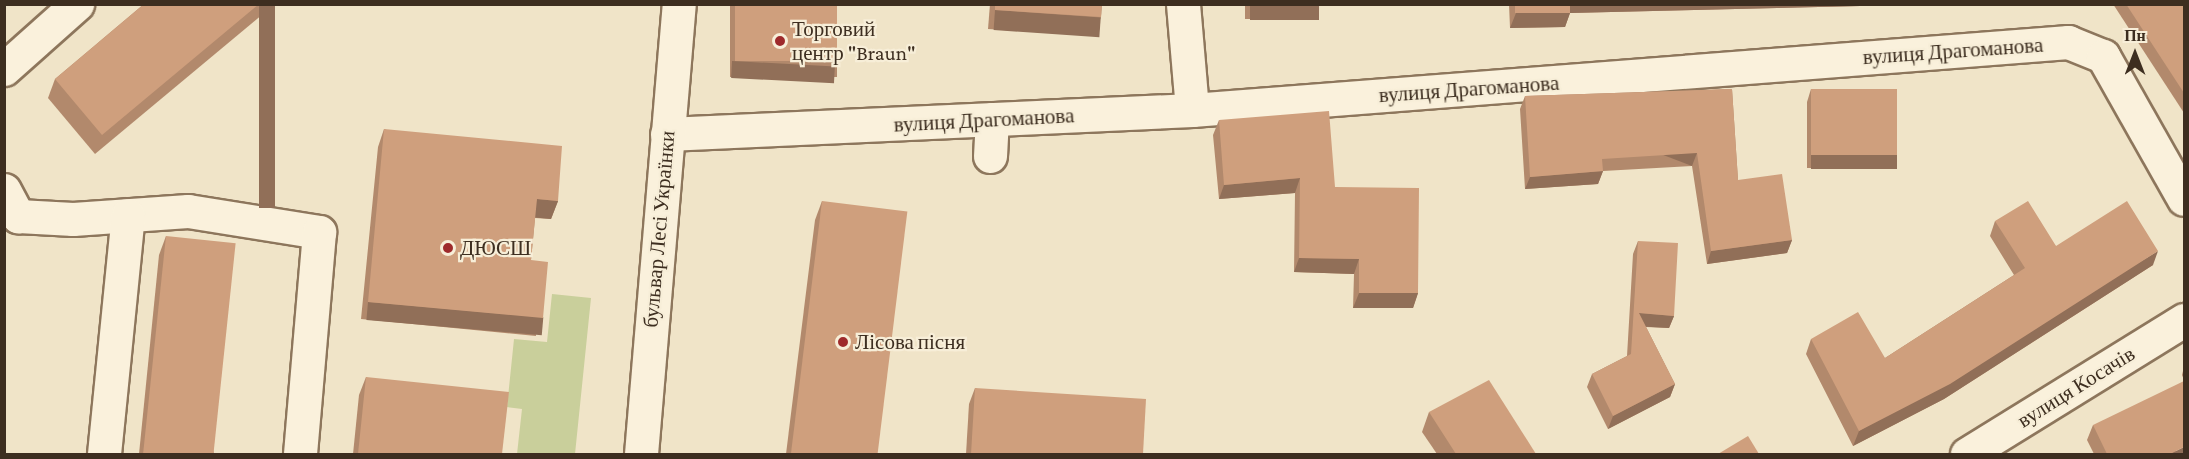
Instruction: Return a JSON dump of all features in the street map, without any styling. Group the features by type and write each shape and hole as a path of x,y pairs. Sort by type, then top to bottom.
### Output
{"street":[{"path":"4,69 77,4"},
{"name":"бульвар Лесі Українки","path":"641,454 679,4"},
{"path":"1183,4 1191,110"},
{"name":"вулиця Драгоманова","path":"667,134 1191,110 2068,42 2103,56 2184,199"},
{"path":"990,156 992,119"},
{"path":"5,191 18,216 128,215 188,211 319,232 300,454"},
{"path":"104,454 128,215"},
{"name":"вулиця Косачів","path":"1983,450 2184,320"}],"green space":[{"path":"552,294 591,298 575,454 517,454 522,409 507,407 514,339 547,342"}],"building":[{"path":"144,4 259,4 102,135 55,79"},
{"name":"Торговий центр \"Braun\"","path":"735,4 837,4 837,61 735,61"},
{"path":"995,4 1102,4 1101,17 995,10"},
{"path":"1250,4 1319,4 1319,6 1250,6"},
{"path":"1515,4 1570,4 1570,13 1515,13"},
{"path":"2126,4 2184,4 2184,93"},
{"path":"1732,89 1738,180 1782,174 1792,240 1711,251 1697,153 1602,159 1603,171 1530,177 1525,96"},
{"path":"1811,89 1897,89 1897,155 1811,155"},
{"path":"1329,111 1335,187 1419,188 1418,293 1359,293 1359,259 1299,258 1300,178 1224,185 1219,120"},
{"name":"ДЮСШ","path":"384,129 562,146 558,201 537,199 531,260 548,262 543,318 368,302"},
{"name":"Лісова пісня","path":"822,201 907,211 878,454 791,454"},
{"path":"2028,201 2056,246 2127,201 2158,251 1950,384 1859,431 1811,339 1858,312 1885,358 2025,268 1995,221"},
{"path":"166,236 236,243 213,454 143,454"},
{"path":"1638,241 1678,243 1674,316 1639,313 1675,384 1613,416 1592,374 1631,354"},
{"path":"366,377 509,392 502,454 358,454"},
{"path":"1489,380 1536,454 1456,454 1429,412"},
{"path":"2184,381 2184,447 2170,454 2107,454 2093,425"},
{"path":"975,388 1146,399 1143,454 971,454"},
{"path":"1748,436 1759,454 1718,454"}],"place":[{"name":"Торговий центр \"Braun\"","path":"780,41"},
{"name":"ДЮСШ","path":"448,248"},
{"name":"Лісова пісня","path":"843,342"}]}
